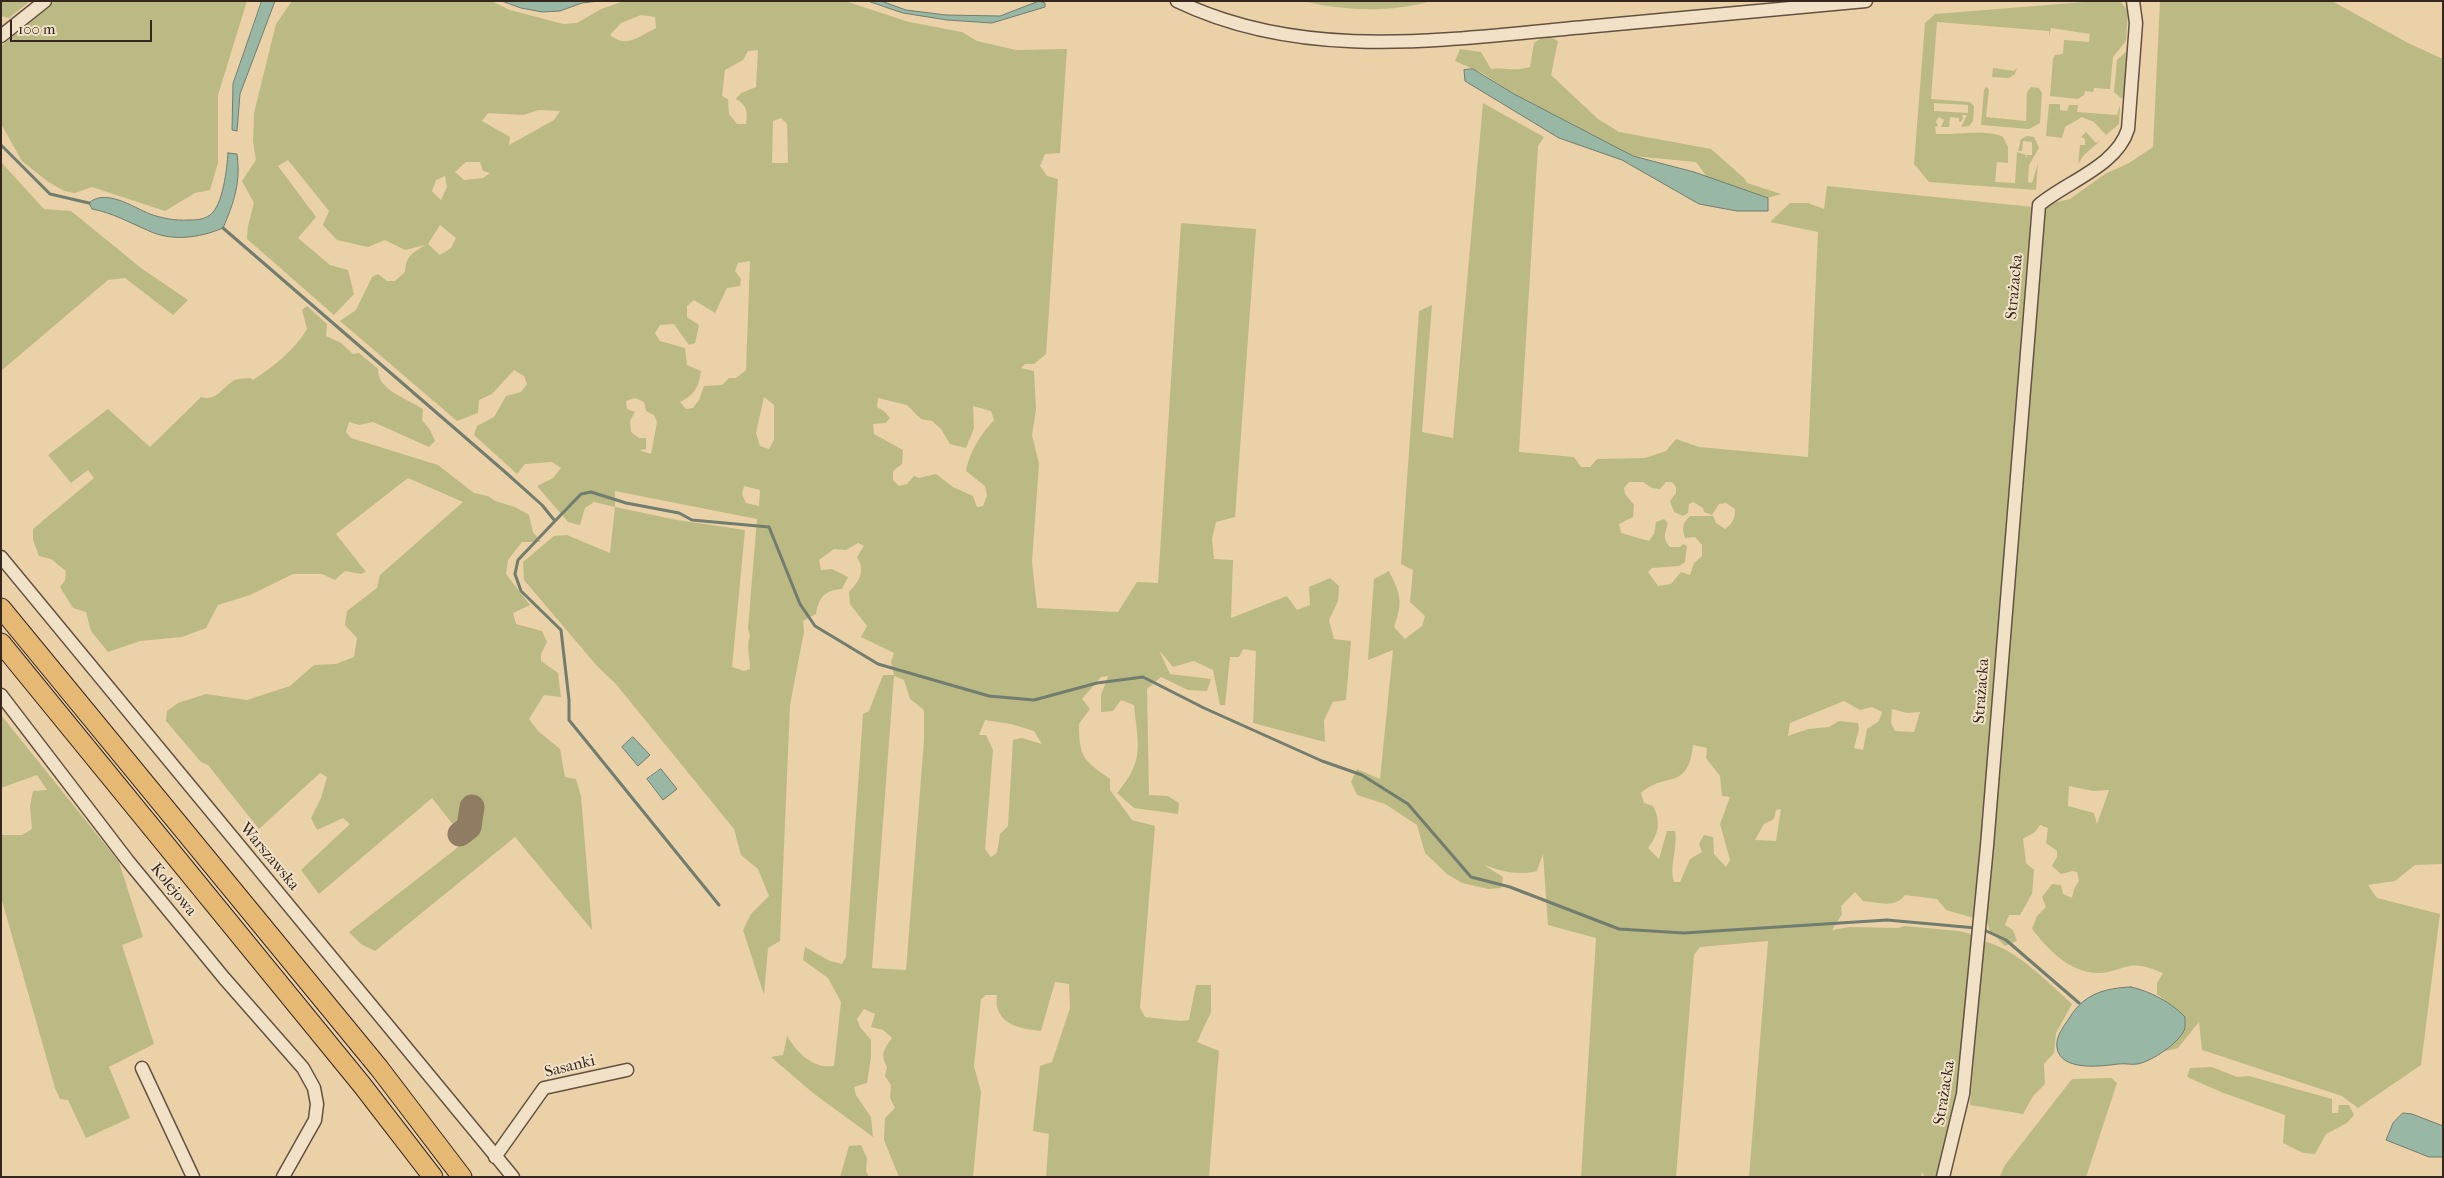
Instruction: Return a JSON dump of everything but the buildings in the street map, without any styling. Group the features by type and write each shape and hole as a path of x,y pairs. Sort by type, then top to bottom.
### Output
{"highway":[{"path":"1,608 379,1068 462,1177"},
{"path":"1,643 362,1084 433,1177"}],"street":[{"path":"1,36 45,1"},
{"path":"1177,1 1216,18 1287,36 1324,42 1359,43 1392,43 1533,32 1866,1"},
{"name":"Strażacka","path":"1942,1177 1963,1094 1979,934 2038,205 2050,195 2084,175 2116,152 2124,142 2128,129 2136,23 2132,1"},
{"name":"Warszawska","path":"1,557 512,1177"},
{"name":"Kolejowa","path":"1,695 128,861 224,978 303,1068 314,1088 317,1104 316,1120 283,1177"},
{"path":"142,1068 193,1177"},
{"name":"Sasanki","path":"495,1157 544,1088 627,1070"}],"shaded area":[{"path":"1,1 30,1 9,18 1,16"},
{"path":"55,1 247,1 218,95 218,163 210,190 195,193 165,211 92,187 75,193 64,191 47,181 22,161 1,124 1,46"},
{"path":"262,1 275,1 240,94 237,131 232,130 233,84"},
{"path":"292,1 491,1 510,10 563,24 577,23 601,9 624,1 845,1 909,22 962,32 977,41 1016,50 1067,49 1060,153 1045,154 1040,166 1047,176 1058,179 1046,354 1034,364 1025,364 1021,368 1034,371 1036,409 1032,435 1039,464 1032,562 1037,608 1118,612 1137,582 1158,583 1181,223 1256,229 1235,517 1216,522 1212,539 1214,559 1233,560 1231,618 1287,596 1297,610 1310,605 1309,587 1330,578 1339,586 1338,601 1329,620 1334,639 1351,641 1346,700 1333,702 1324,720 1325,742 1253,723 1256,651 1243,649 1239,657 1230,657 1225,705 1220,705 1213,670 1194,661 1173,667 1159,650 1170,674 1211,679 1207,691 1188,690 1161,677 1147,689 1149,795 1168,796 1179,803 1178,814 1134,808 1117,793 1132,771 1136,761 1138,742 1134,705 1121,700 1113,711 1101,712 1101,695 1108,676 1101,677 1082,699 1090,709 1079,724 1080,744 1084,757 1110,779 1110,790 1132,820 1155,826 1140,1008 1145,1017 1181,1021 1189,1020 1196,985 1211,985 1211,1012 1197,1042 1219,1051 1209,1177 1046,1177 1049,1134 1033,1131 1040,1066 1052,1062 1070,1008 1069,984 1055,982 1041,1031 1015,1026 1004,1019 997,1007 997,995 986,995 981,999 974,1066 981,1092 973,1177 899,1177 884,1140 885,1118 895,1108 890,1098 891,1085 885,1076 887,1067 883,1055 892,1038 883,1030 871,1027 875,1014 864,1009 857,1019 860,1027 871,1040 871,1057 867,1083 854,1087 856,1095 871,1117 873,1137 813,1093 771,1057 783,1055 787,1036 806,1058 819,1065 834,1066 841,1002 828,978 803,960 805,947 830,961 842,964 846,957 863,714 869,711 883,675 894,675 891,662 894,653 861,637 867,626 850,604 849,592 856,584 861,572 860,562 857,557 864,546 858,543 846,550 834,549 819,560 821,570 832,569 848,577 842,589 827,593 821,599 816,614 803,621 804,632 790,705 780,941 768,948 764,995 743,930 751,914 769,896 758,869 741,855 734,829 615,683 597,666 524,580 523,562 554,536 567,535 610,553 615,507 594,502 585,508 580,525 568,522 537,486 553,478 561,468 552,462 525,464 517,474 474,435 477,426 494,417 506,396 521,392 527,384 524,376 514,370 492,394 479,400 478,413 457,421 340,321 356,310 372,277 378,274 387,281 395,281 405,272 411,255 425,245 405,250 385,240 368,247 337,240 323,225 329,211 288,160 278,166 316,217 298,238 330,265 348,270 354,294 334,315 247,239 254,203 242,181 256,160 253,141 254,113 276,24","holes":["641,15 655,17 656,28 633,40 622,41 610,35 621,23","758,50 756,87 741,93 736,99 746,109 746,124 737,124 729,114 728,99 722,96 725,70 743,60 748,51","539,110 560,111 554,120 509,145 510,137 482,121 488,113 523,115","781,118 787,124 788,163 772,163 773,121","466,162 480,162 483,171 490,173 483,178 464,180 455,172","445,176 447,187 441,200 432,191 436,180","440,225 456,238 451,248 440,255 428,244","750,261 746,370 736,378 729,378 722,385 704,386 699,400 693,408 686,409 680,402 693,393 699,381 701,371 687,365 685,348 660,341 655,333 660,325 674,324 689,345 695,343 699,325 687,317 687,306 694,300 715,313 727,288 740,286 741,279 735,271 738,263","764,397 774,405 774,440 769,449 760,446 756,433","635,398 644,402 646,411 654,415 657,422 651,454 639,450 646,449 646,438 639,438 631,432 630,421 635,412 627,409 626,401","878,398 907,405 921,419 932,421 941,429 950,444 966,448 974,428 973,406 991,411 994,420 976,444 966,471 985,486 987,496 983,506 977,507 973,496 953,487 936,474 919,478 914,476 907,484 899,486 893,480 893,471 902,464 903,450 874,434 873,424 886,423 890,418 877,407","744,486 760,490 759,506 746,503 742,494","615,491 757,519 748,628 750,636 748,648 750,669 744,671 732,667 745,530 677,520 615,507","894,676 904,680 910,699 924,710 924,740 906,970 872,968","985,720 1011,724 1034,731 1042,744 1022,738 1013,740 1008,826 1000,834 997,853 991,857 985,849 993,750 986,735 979,735"]},
{"path":"502,1 599,1 582,3 560,11 542,12 521,8"},
{"path":"868,1 881,1 906,10 946,15 1000,16 1039,1 1045,3 1045,7 992,23 947,20 903,13"},
{"path":"1302,1 1432,1 1383,9 1351,9"},
{"path":"2097,1 2120,1 2128,11 2126,41 2113,57 2110,89 2094,88 2093,92 2085,91 2084,95 2078,99 2050,96 2053,59 2055,55 2063,54 2064,40 2089,42 2090,34 2051,28 2049,36 2049,31 1937,22 1931,99 1970,102 1974,106 1973,121 1969,126 1961,127 1967,115 1962,115 1961,122 1959,122 1959,118 1950,117 1949,127 1941,127 1944,120 1939,117 1936,121 1938,126 1935,127 1936,134 1989,133 2003,137 2008,147 2008,163 1997,162 1995,182 2015,183 2017,152 2026,155 2026,159 2027,155 2032,155 2032,142 2023,141 2022,151 2018,151 2021,139 2027,136 2034,137 2039,148 2029,165 2028,182 2032,183 2038,163 2036,190 1929,182 1914,164 1925,23 1935,14","holes":["1934,103 1968,105 1968,113 1934,111"]},
{"path":"2160,1 2332,1 2408,43 2443,59 2443,864 2415,865 2395,881 2368,885 2377,898 2440,914 2421,1065 2358,1108 2342,1096 2202,1050 2199,1022 2178,1048 2162,1052 2181,1034 2185,1017 2157,994 2157,983 2163,973 2138,966 2108,972 2096,973 2085,971 2074,967 2056,955 2032,929 2037,916 2046,907 2042,897 2052,884 2061,885 2063,894 2072,898 2074,889 2079,881 2077,872 2061,874 2052,866 2057,857 2057,851 2046,843 2048,828 2040,825 2035,832 2023,839 2026,863 2034,870 2032,894 2020,915 2009,915 2005,925 2013,930 2017,941 2005,946 1990,931 1985,917 1999,746 2005,727 2002,707 2043,209 2057,202 2070,199 2105,174 2129,163 2153,147","holes":["2069,786 2093,791 2109,790 2097,824 2094,813 2068,806"]},
{"path":"1546,35 1558,41 1551,75 1598,119 1619,132 1711,149 1744,178 1747,183 1781,194 1768,198 1733,188 1707,177 1696,162 1633,156 1514,94 1482,73 1455,61 1460,49 1481,52 1491,69 1530,67 1534,43"},
{"path":"2128,50 2126,98 2121,98 2114,92 2117,60"},
{"path":"1993,68 2014,71 2017,68 2015,74 2009,78 1992,77"},
{"path":"1473,69 1514,94 1633,156 1694,172 1768,198 1768,211 1737,211 1699,204 1622,160 1559,138 1465,81 1464,70"},
{"path":"1986,87 1989,89 1986,117 2026,121 2027,92 2031,87 2039,88 2042,93 2040,123 2029,129 1981,125 1984,90"},
{"path":"1483,103 1544,137 1538,146 1519,452 1574,457 1581,467 1590,467 1597,459 1645,458 1666,451 1676,439 1699,447 1808,457 1818,232 1770,222 1790,203 1808,203 1824,209 1827,186 2033,207 1974,918 1946,910 1937,899 1905,895 1896,902 1880,903 1863,901 1855,892 1841,906 1842,914 1832,930 1850,927 1898,928 1904,926 1959,931 1974,935 1958,1107 1936,1177 1925,1177 1922,1172 1921,1177 1749,1177 1768,941 1700,947 1694,955 1676,1177 1581,1177 1596,938 1548,925 1543,854 1537,871 1524,873 1510,872 1484,865 1503,877 1501,888 1488,889 1462,883 1447,874 1425,853 1417,825 1385,804 1357,795 1351,782 1357,769 1380,779 1393,650 1368,660 1374,579 1389,571 1396,586 1400,605 1394,627 1405,639 1422,626 1425,616 1410,602 1413,570 1401,564 1419,311 1432,305 1422,432 1453,438","holes":["1629,482 1643,482 1652,488 1660,489 1666,482 1672,482 1676,487 1676,493 1670,501 1674,512 1683,516 1688,513 1689,504 1693,502 1703,508 1704,512 1712,515 1719,504 1726,503 1735,509 1734,518 1732,523 1725,529 1716,523 1713,516 1690,516 1683,526 1685,538 1695,537 1702,545 1702,556 1694,563 1690,575 1681,572 1671,584 1658,586 1648,572 1652,568 1679,566 1685,562 1687,546 1683,544 1680,547 1670,547 1667,544 1665,533 1668,523 1664,519 1656,522 1654,534 1649,541 1621,533 1619,524 1633,517 1634,505 1625,494 1624,488","1844,701 1860,710 1872,707 1882,712 1879,721 1867,729 1863,750 1854,748 1859,729 1858,723 1839,721 1829,727 1808,729 1788,736 1790,723","1892,709 1907,713 1920,712 1914,732 1895,731 1891,723","1693,745 1707,748 1706,758 1720,776 1722,796 1730,797 1720,824 1730,860 1726,867 1714,854 1713,837 1704,835 1699,844 1702,852 1690,859 1680,882 1674,882 1672,870 1675,831 1667,831 1659,859 1648,848 1657,833 1658,822 1656,812 1653,806 1644,803 1641,793 1650,787 1681,775 1686,769","1781,809 1776,841 1755,840 1764,824 1774,819 1776,810"]},
{"path":"2049,104 2060,104 2060,110 2067,111 2069,105 2078,105 2077,112 2117,115 2120,105 2119,124 2106,135 2094,122 2082,117 2065,127 2062,138 2046,136"},
{"path":"2086,132 2096,143 2101,140 2083,156 2078,164 2080,145 2085,145 2085,139 2081,137"},
{"path":"228,153 237,154 238,173 236,192 223,228 195,236 166,236 156,234 114,215 92,209 89,203 103,197 111,198 164,218 197,220 205,218 210,215 218,204 225,177"},
{"path":"1,162 44,209 71,211 141,268 188,300 173,315 125,278 108,280 1,371"},
{"path":"307,306 327,324 326,336 341,343 353,354 359,353 378,369 382,383 394,393 423,409 422,420 430,430 435,441 429,447 373,422 359,425 349,422 346,432 351,438 438,465 474,493 488,496 495,501 515,507 529,515 533,532 541,542 522,542 508,560 506,574 530,605 513,613 516,624 542,631 547,642 541,654 541,661 558,673 561,697 544,695 529,719 538,731 560,749 565,777 576,779 581,796 592,930 515,837 375,951 361,944 349,932 466,841 432,798 319,894 301,870 350,824 343,818 317,830 311,818 321,798 327,777 320,773 259,829 208,765 201,762 166,721 167,711 178,703 206,694 247,700 290,686 314,665 336,664 354,657 357,638 345,625 347,611 377,588 380,575 463,502 408,478 336,534 366,572 361,574 345,571 335,580 322,574 293,574 250,595 218,605 206,628 182,637 140,641 108,652 91,631 86,612 73,608 60,587 65,580 66,571 51,559 39,556 33,540 33,529 94,478 88,470 71,483 48,455 108,409 150,447 201,397 211,398 215,396 237,379 250,378 253,380 283,358 307,329 302,310"},
{"path":"1,715 119,862 143,937 122,945 154,1044 109,1067 130,1118 86,1138 68,1100 60,1099 55,1088 1,897 1,835 22,835 32,829 30,806 33,791 47,790 37,775 1,788"},
{"path":"633,737 650,755 638,766 622,747"},
{"path":"661,769 677,789 663,800 647,779"},
{"path":"1984,941 2020,959 2072,1004 2056,1033 2054,1053 2044,1064 2045,1084 2033,1096 2023,1114 1970,1105"},
{"path":"2131,987 2146,991 2160,998 2185,1017 2185,1028 2172,1045 2150,1060 2137,1064 2083,1066 2066,1061 2060,1056 2057,1048 2059,1036 2070,1017 2082,1003 2104,991"},
{"path":"2212,1067 2237,1077 2249,1076 2332,1099 2332,1113 2338,1113 2339,1105 2349,1105 2354,1115 2347,1123 2326,1134 2315,1154 2303,1153 2283,1143 2285,1115 2221,1092 2187,1077 2190,1068"},
{"path":"2111,1078 2117,1083 2086,1177 2000,1176 2005,1165 2072,1079"},
{"path":"2403,1113 2412,1114 2443,1126 2443,1157 2429,1157 2386,1140 2393,1123"},
{"path":"861,1145 867,1158 866,1171 869,1177 840,1177 849,1146"}],"waterway":[{"path":"1,145 50,194 89,203"},
{"path":"223,228 504,471 542,505 555,521 518,560 515,574 521,591 561,630 569,700 569,720 719,905"},
{"path":"555,521 581,494 591,492 626,503 679,513 692,520 769,527 800,604 815,626 878,664 989,696 1034,700 1097,683 1143,677 1204,708 1322,761 1362,775 1408,804 1471,877 1510,887 1619,929 1684,933 1887,920 1976,928"},
{"path":"1982,929 2006,940 2079,1003"}],"taxiway":[{"path":"460,834 469,827 472,807"}]}
